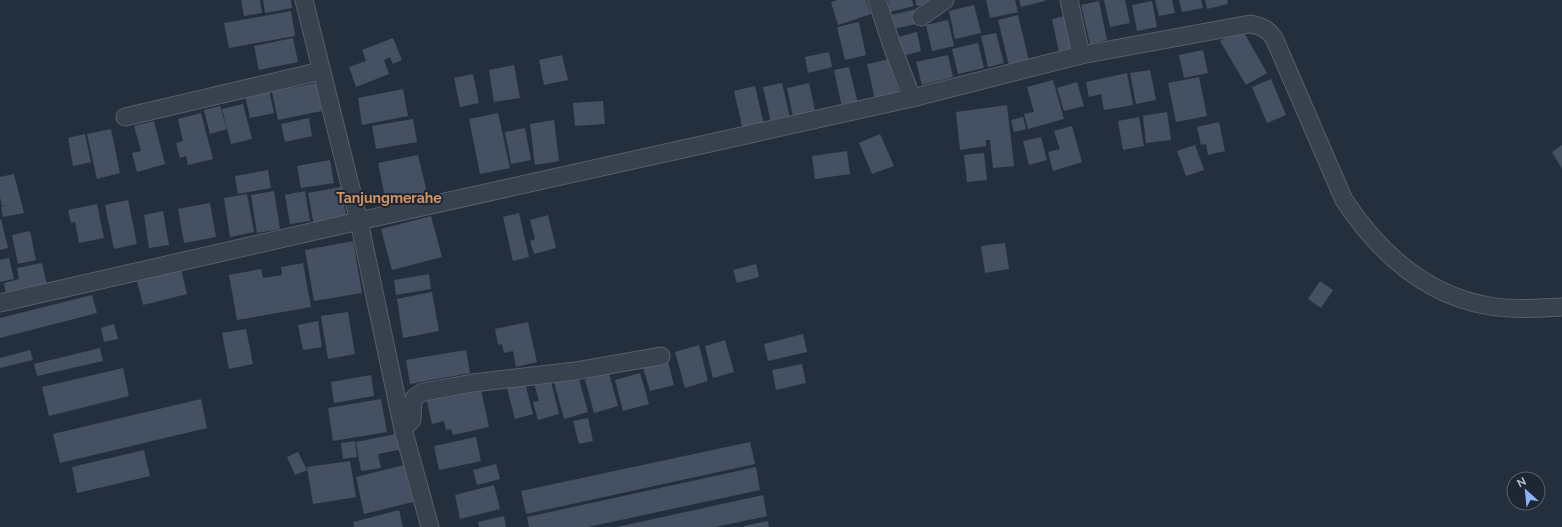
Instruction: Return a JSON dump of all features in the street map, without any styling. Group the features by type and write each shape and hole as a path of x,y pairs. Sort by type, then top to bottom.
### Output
{"street":[{"path":"304,0 359,221 403,429 430,527"},
{"path":"877,0 892,46 912,98"},
{"path":"921,16 946,0"},
{"path":"1069,0 1081,55"},
{"path":"0,303 359,221 912,98 1081,55 1250,24 1260,26 1269,31 1278,45 1344,200 1360,223 1401,266 1427,284 1455,297 1490,306 1530,308 1562,307"},
{"path":"125,117 321,70"},
{"path":"403,429 412,420 413,401 423,392 473,383 575,371 662,356"}],"building":[{"path":"241,0 260,0 262,13 244,16"},
{"path":"263,0 291,0 292,8 265,13"},
{"path":"838,0 866,0 871,14 838,25 831,2"},
{"path":"888,0 912,0 914,6 890,12"},
{"path":"915,0 941,0 941,1 917,6"},
{"path":"986,0 1015,0 1018,12 990,18"},
{"path":"1019,0 1045,0 1045,1 1021,7"},
{"path":"1104,0 1125,0 1130,23 1110,27"},
{"path":"1155,0 1172,0 1175,13 1159,16"},
{"path":"1179,0 1201,0 1203,8 1182,12"},
{"path":"1205,0 1227,0 1228,4 1207,9"},
{"path":"1099,1 1107,40 1090,44 1081,5"},
{"path":"1152,1 1157,27 1137,31 1132,5"},
{"path":"974,5 981,33 955,39 949,11"},
{"path":"917,9 920,23 890,30 887,16"},
{"path":"291,11 295,36 229,48 224,23"},
{"path":"1018,15 1030,65 1010,70 998,20"},
{"path":"1069,15 1077,48 1059,52 1052,19"},
{"path":"948,20 954,46 932,51 926,25"},
{"path":"859,22 866,55 845,60 837,27"},
{"path":"1242,29 1267,73 1246,85 1220,41"},
{"path":"917,32 921,51 899,57 894,38"},
{"path":"996,33 1004,63 988,67 981,36"},
{"path":"293,38 298,62 259,70 254,46"},
{"path":"393,38 402,60 393,64 390,57 384,60 389,74 356,87 349,67 366,61 362,50"},
{"path":"978,43 984,68 958,74 952,49"},
{"path":"1203,50 1208,73 1184,78 1179,55"},
{"path":"829,52 832,67 808,73 805,57"},
{"path":"562,55 568,80 544,85 539,60"},
{"path":"948,55 953,77 922,85 916,62"},
{"path":"890,59 899,94 875,99 867,64"},
{"path":"514,65 520,98 494,102 489,70"},
{"path":"849,67 859,108 843,112 834,70"},
{"path":"1150,70 1156,100 1136,104 1130,73"},
{"path":"1127,73 1133,105 1104,110 1101,94 1089,97 1086,82"},
{"path":"473,74 479,103 460,107 454,78"},
{"path":"1199,77 1207,116 1176,122 1168,83"},
{"path":"1271,79 1286,115 1267,123 1252,87"},
{"path":"1053,80 1064,119 1028,129 1024,114 1034,112 1027,87"},
{"path":"1077,82 1084,106 1064,111 1057,88"},
{"path":"316,83 322,111 278,120 272,92"},
{"path":"782,83 791,122 772,127 763,87"},
{"path":"809,83 816,115 794,121 787,88"},
{"path":"755,86 764,125 743,130 734,91"},
{"path":"403,89 408,116 362,125 358,98"},
{"path":"269,90 274,113 250,118 245,95"},
{"path":"603,101 605,124 575,126 573,103"},
{"path":"243,104 252,139 231,144 222,109"},
{"path":"1007,105 1014,166 993,168 990,140 986,140 986,146 960,150 956,112"},
{"path":"220,106 227,129 210,134 204,110"},
{"path":"1167,112 1171,140 1146,143 1143,116"},
{"path":"201,113 213,159 188,165 186,156 180,158 176,143 183,141 178,119"},
{"path":"498,113 510,168 480,174 469,119"},
{"path":"1023,117 1026,129 1014,132 1011,120"},
{"path":"1139,117 1144,146 1123,150 1118,121"},
{"path":"309,118 312,136 285,142 281,124"},
{"path":"413,119 417,142 376,149 372,126"},
{"path":"554,120 559,161 535,165 530,124"},
{"path":"154,121 165,164 137,172 132,153 141,151 134,126"},
{"path":"1219,122 1225,151 1208,155 1206,144 1201,145 1197,127"},
{"path":"1072,126 1082,162 1053,171 1048,152 1060,149 1054,131"},
{"path":"525,128 531,160 511,164 505,132"},
{"path":"111,129 120,173 97,179 87,134"},
{"path":"85,134 91,162 73,166 68,138"},
{"path":"880,134 894,166 872,174 859,143"},
{"path":"1041,137 1047,160 1029,165 1023,141"},
{"path":"1195,145 1204,170 1186,176 1177,151"},
{"path":"1562,145 1562,169 1552,152"},
{"path":"847,151 850,174 815,179 812,156"},
{"path":"984,153 987,180 967,182 964,155"},
{"path":"418,155 427,193 386,202 378,163"},
{"path":"330,160 334,183 301,188 297,166"},
{"path":"268,170 271,188 238,194 235,176"},
{"path":"14,174 24,213 3,217 1,207 9,205 2,206 0,197 0,177"},
{"path":"341,187 347,220 314,226 308,193"},
{"path":"274,191 280,229 257,233 251,195"},
{"path":"305,191 310,221 290,224 285,195"},
{"path":"247,194 254,232 230,237 224,198"},
{"path":"128,200 137,244 114,249 105,205"},
{"path":"210,203 216,237 184,243 178,209"},
{"path":"97,204 104,238 79,243 75,222 71,223 68,210"},
{"path":"163,211 169,245 149,248 144,215"},
{"path":"519,213 529,257 513,261 503,217"},
{"path":"548,215 556,248 534,254 530,241 535,239 530,220"},
{"path":"431,216 442,257 392,270 381,229"},
{"path":"1,219 8,248 0,250 0,220"},
{"path":"30,231 36,260 18,264 12,235"},
{"path":"353,241 362,293 314,301 305,250"},
{"path":"1005,243 1009,269 985,273 981,246"},
{"path":"9,258 14,279 0,282 0,260"},
{"path":"42,263 47,285 6,294 4,283 19,279 17,268"},
{"path":"303,263 311,307 237,320 229,275 261,269 263,278 282,275 281,267"},
{"path":"756,264 759,277 737,283 733,270"},
{"path":"181,269 187,294 143,305 137,281"},
{"path":"429,274 431,289 396,295 394,280"},
{"path":"1320,281 1333,290 1321,308 1308,299"},
{"path":"432,292 439,331 403,338 397,299"},
{"path":"92,295 97,313 0,338 0,318"},
{"path":"348,312 355,354 328,359 321,316"},
{"path":"318,321 322,347 303,350 298,325"},
{"path":"528,322 537,362 516,367 513,351 504,353 502,344 498,345 495,329"},
{"path":"114,324 118,339 104,342 101,328"},
{"path":"246,329 253,364 229,369 222,333"},
{"path":"803,334 807,352 768,361 764,344"},
{"path":"725,340 734,372 713,378 705,346"},
{"path":"699,345 708,381 685,388 675,352"},
{"path":"100,348 103,361 37,376 34,364"},
{"path":"30,350 33,360 0,368 0,358"},
{"path":"466,350 470,373 410,384 406,360"},
{"path":"667,357 674,385 650,391 642,364"},
{"path":"802,364 806,383 776,390 772,370"},
{"path":"123,368 129,396 49,416 42,387"},
{"path":"577,372 588,412 564,419 553,378"},
{"path":"609,373 618,406 594,413 585,379"},
{"path":"640,373 649,404 623,411 615,380"},
{"path":"371,375 374,396 334,403 331,382"},
{"path":"550,378 559,414 538,420 533,402 539,401 534,383"},
{"path":"525,383 533,414 515,419 507,388"},
{"path":"480,385 489,427 453,435 451,429 446,430 444,421 432,424 426,397"},
{"path":"201,399 207,428 60,463 53,434"},
{"path":"381,399 387,432 333,441 328,408"},
{"path":"588,418 593,441 579,444 573,421"},
{"path":"401,433 404,449 378,454 381,468 361,471 356,442"},
{"path":"476,437 481,461 439,470 434,446"},
{"path":"355,441 357,457 343,459 341,443"},
{"path":"750,442 755,464 526,514 521,491"},
{"path":"144,450 150,476 77,493 72,467"},
{"path":"298,452 307,470 295,475 287,457"},
{"path":"350,461 356,497 313,504 307,467"},
{"path":"408,464 417,501 364,514 356,477"},
{"path":"496,464 500,479 477,485 473,470"},
{"path":"756,467 760,490 588,527 529,527 527,517"},
{"path":"494,485 500,509 460,519 455,495"},
{"path":"763,495 767,516 715,527 617,527"},
{"path":"399,510 403,527 354,527 353,522"},
{"path":"504,516 506,527 479,527 478,522"},
{"path":"768,521 769,527 744,527 744,526"}],"district":[{"name":"Tanjungmerahe","path":"389,198"}]}
